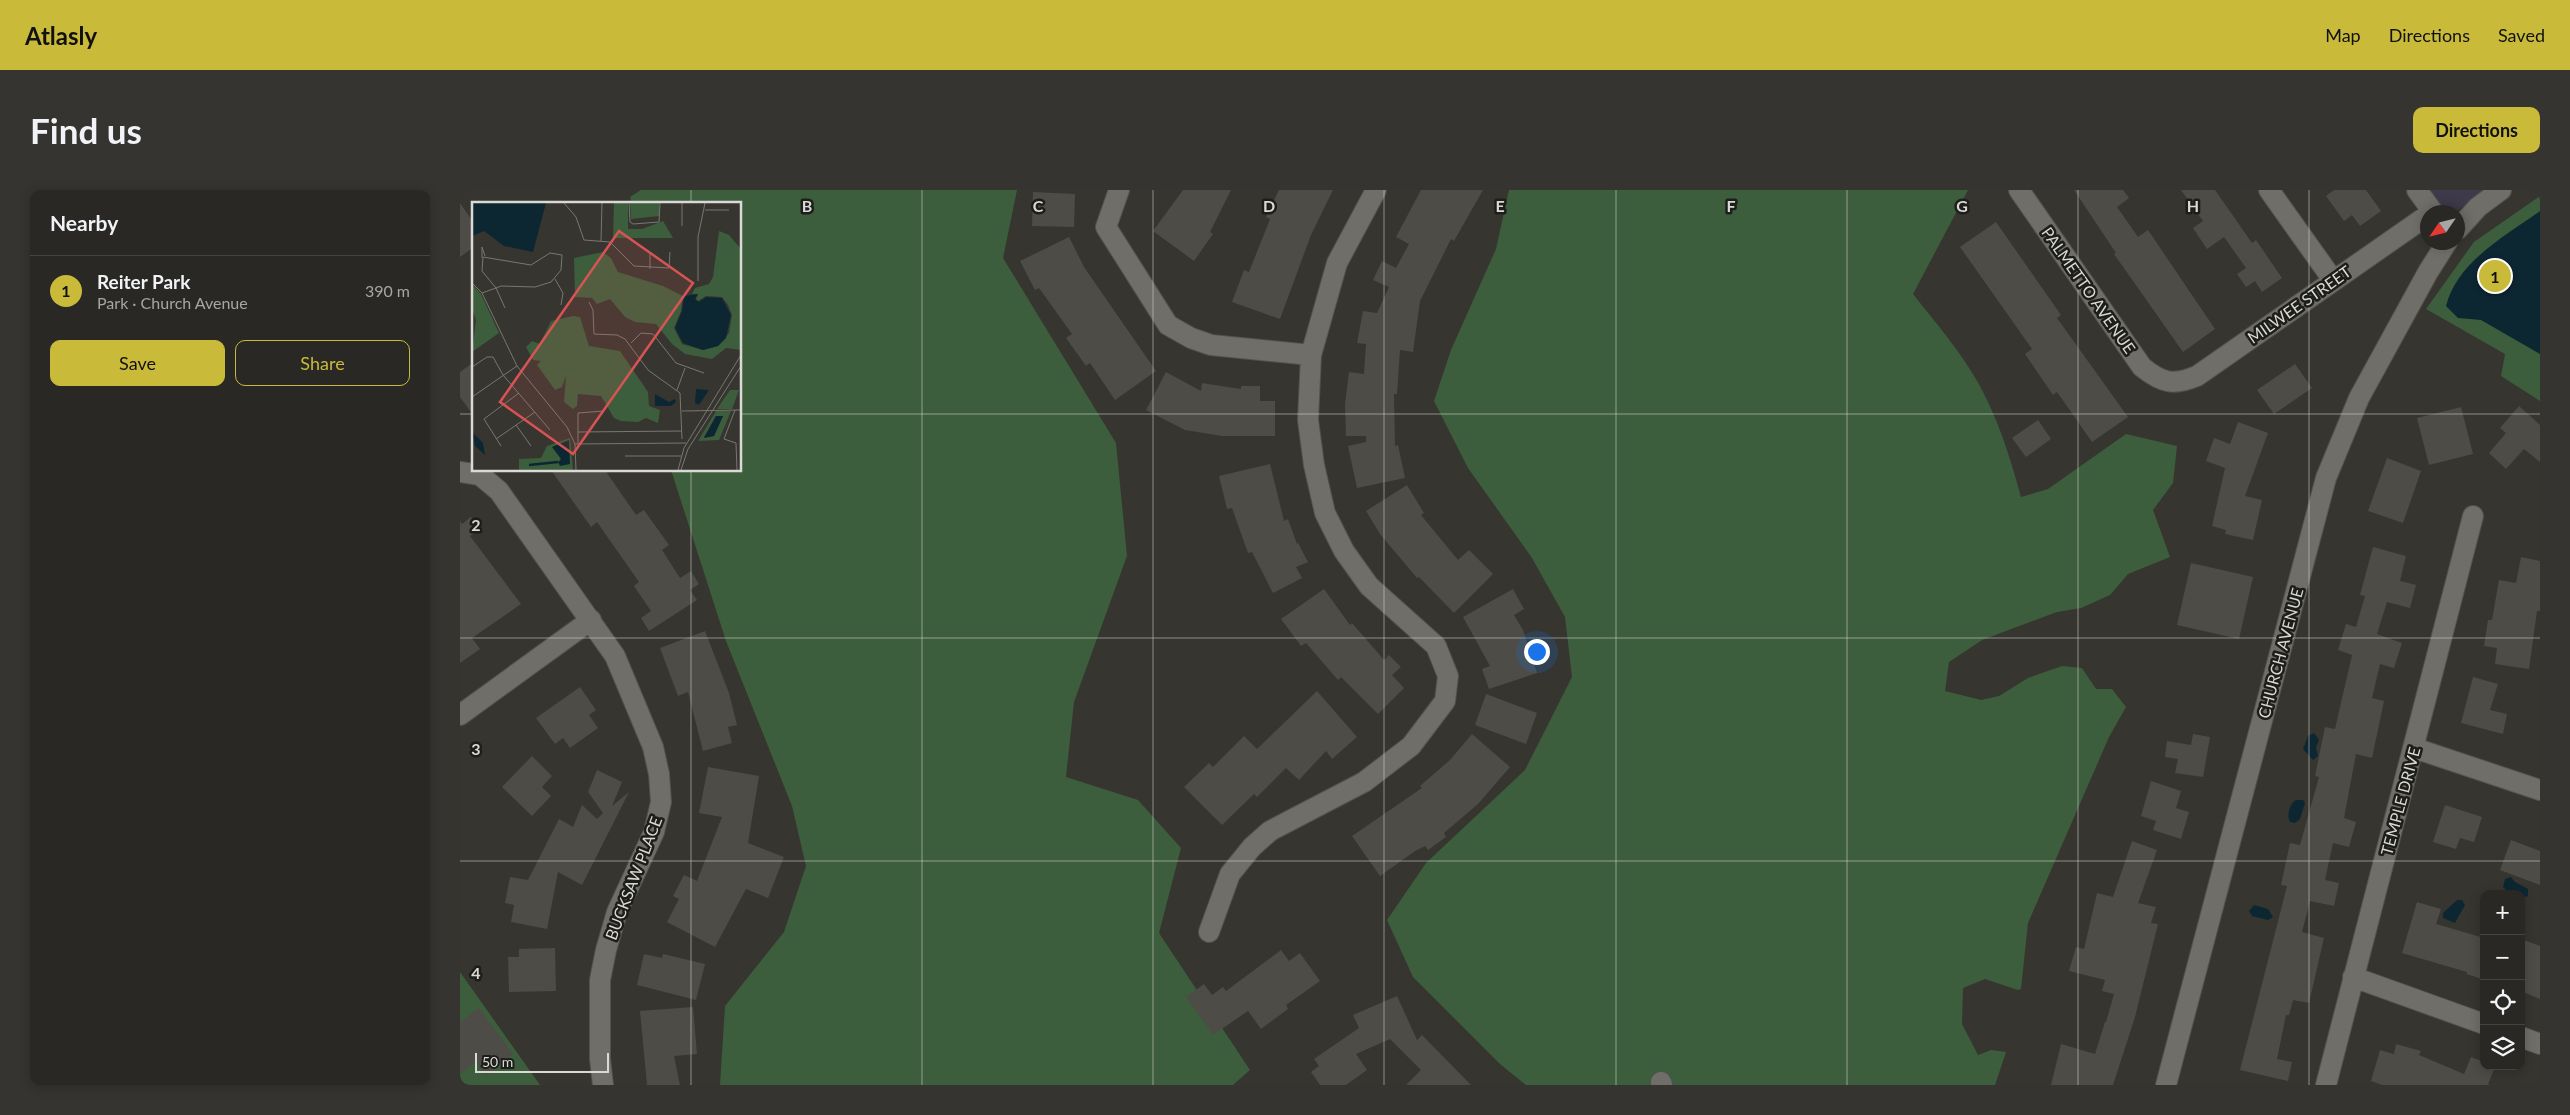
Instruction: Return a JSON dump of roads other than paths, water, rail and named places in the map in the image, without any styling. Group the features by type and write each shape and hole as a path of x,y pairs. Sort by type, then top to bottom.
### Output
{"street":[{"path":"1119,190 1106,227 1168,325 1191,338 1212,344 1311,355"},
{"path":"1209,932 1230,874 1252,847 1270,831 1364,782 1380,770 1411,746 1445,701 1448,676 1436,646 1369,586 1344,551 1325,513 1314,465 1308,420 1311,355 1337,263 1376,190"},
{"name":"PALMETTO AVENUE","path":"2019,190 2142,366 2155,377 2166,381"},
{"path":"2269,190 2334,280"},
{"path":"2417,190 2426,205"},
{"path":"2465,222 2478,207 2501,190"},
{"name":"MILWEE STREET","path":"2166,381 2181,383 2197,376 2420,221"},
{"name":"CHURCH AVENUE","path":"2166,1085 2326,478 2358,398 2442,250"},
{"name":"BUCKSAW PLACE","path":"460,472 480,475 500,491 591,620 614,656 653,747 659,774 661,802 654,832 617,912 600,980 600,1058 603,1085"},
{"name":"TEMPLE DRIVE","path":"2326,1085 2473,516"},
{"path":"460,715 591,620"},
{"path":"2414,748 2540,790"},
{"path":"2353,976 2480,1023"},
{"path":"2525,1038 2540,1044"}],"water":[{"path":"2540,211 2540,354 2481,320 2458,318 2446,306 2460,276 2471,263 2498,240"},
{"path":"2314,733 2319,740 2316,747 2318,756 2313,760 2303,749 2308,736"},
{"path":"2296,800 2303,800 2305,803 2300,819 2295,823 2290,822 2288,816 2290,806"},
{"path":"2511,877 2515,882 2528,889 2528,896 2525,897 2525,890 2507,890 2503,887 2505,879"},
{"path":"2457,900 2462,900 2465,905 2455,923 2443,918 2443,913"},
{"path":"2254,905 2268,909 2273,917 2268,920 2252,916 2249,911"}],"place":[{"name":"Reiter Park","path":"2495,276"}]}
